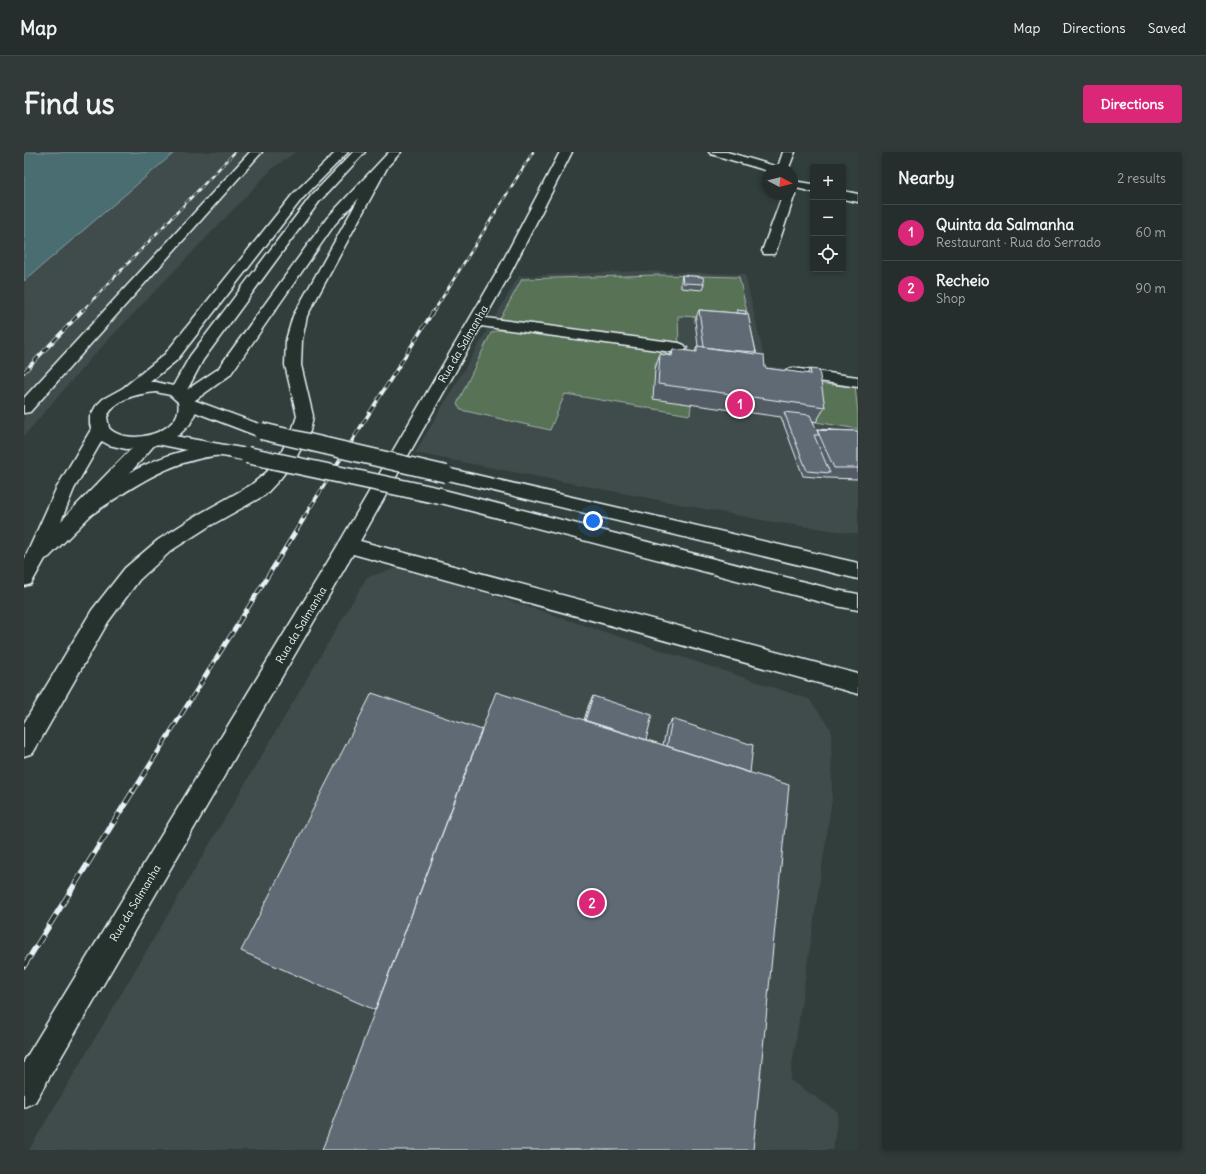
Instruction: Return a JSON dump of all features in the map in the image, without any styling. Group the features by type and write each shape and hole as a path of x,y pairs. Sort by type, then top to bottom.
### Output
{"main road":[{"path":"24,408 256,152"},
{"path":"342,152 298,198 171,356 129,391 112,400 100,412 97,421 99,430 106,437 118,442 132,444 153,441 217,449 440,496 836,598 858,602"},
{"path":"34,560 153,441 179,427 185,419 188,411 184,398 196,359 315,200 359,152"},
{"path":"184,398 224,372 331,221 395,152"},
{"name":"Rua da Salmanha","path":"24,1091 348,544 504,272 566,152"},
{"path":"715,152 762,166"},
{"path":"784,164 789,152"},
{"path":"24,745 100,616 132,574 165,545 201,522 258,490 274,475 290,454 301,431 305,416 293,365 294,340 300,316 383,165"},
{"path":"798,187 810,188"},
{"path":"846,196 858,198"},
{"path":"769,251 787,200"},
{"path":"476,321 679,348"},
{"path":"779,371 858,382"},
{"path":"129,391 156,387 168,388 184,398 261,431 858,572"},
{"path":"24,578 34,560 65,489 99,430"},
{"path":"84,510 132,478 168,460 217,449"},
{"path":"348,544 858,684"},
{"path":"765,549 858,564"},
{"path":"836,598 858,606"}],"shaded area":[{"path":"175,152 296,152 274,167 92,357 24,436 24,281"},
{"path":"642,271 745,274 766,366 858,377 858,534 767,521 415,453 519,276"},
{"path":"401,567 538,610 809,699 831,729 832,799 790,1080 838,1112 833,1150 29,1150 367,577"}],"green space":[{"path":"657,275 739,277 759,364 720,318 678,316 679,348 668,364 655,363 655,369 691,405 690,415 565,394 550,430 461,410 457,404 491,333 498,330 504,330 505,322 499,321 522,279"},
{"path":"812,383 855,387 858,429 816,422"}],"water":[{"path":"24,152 175,152 24,281"}],"building":[{"path":"682,275 703,277 704,284 683,283"},
{"path":"699,310 748,314 756,352 704,347"},
{"path":"737,310 746,311 746,314 737,313"},
{"path":"697,346 764,355 765,368 811,374 810,369 819,370 825,407 658,384 660,354 672,356 673,349 697,352"},
{"path":"784,412 810,415 816,429 831,430 817,430 819,435 814,435 830,473 807,471"},
{"path":"817,430 858,431 858,468 834,468"},
{"path":"496,692 789,785 753,1150 322,1150"},
{"path":"372,693 482,730 375,1010 241,951"},
{"path":"593,696 652,715 646,740 585,721"},
{"path":"672,719 753,745 750,773 667,746"}],"railway":[{"path":"82,311 235,152"},
{"path":"434,311 533,152"},
{"path":"24,372 83,310"},
{"path":"303,519 434,310"},
{"path":"133,792 304,518"},
{"path":"24,966 133,791"}],"place":[{"name":"Quinta da Salmanha","path":"740,404"},
{"name":"Recheio","path":"592,903"}]}
